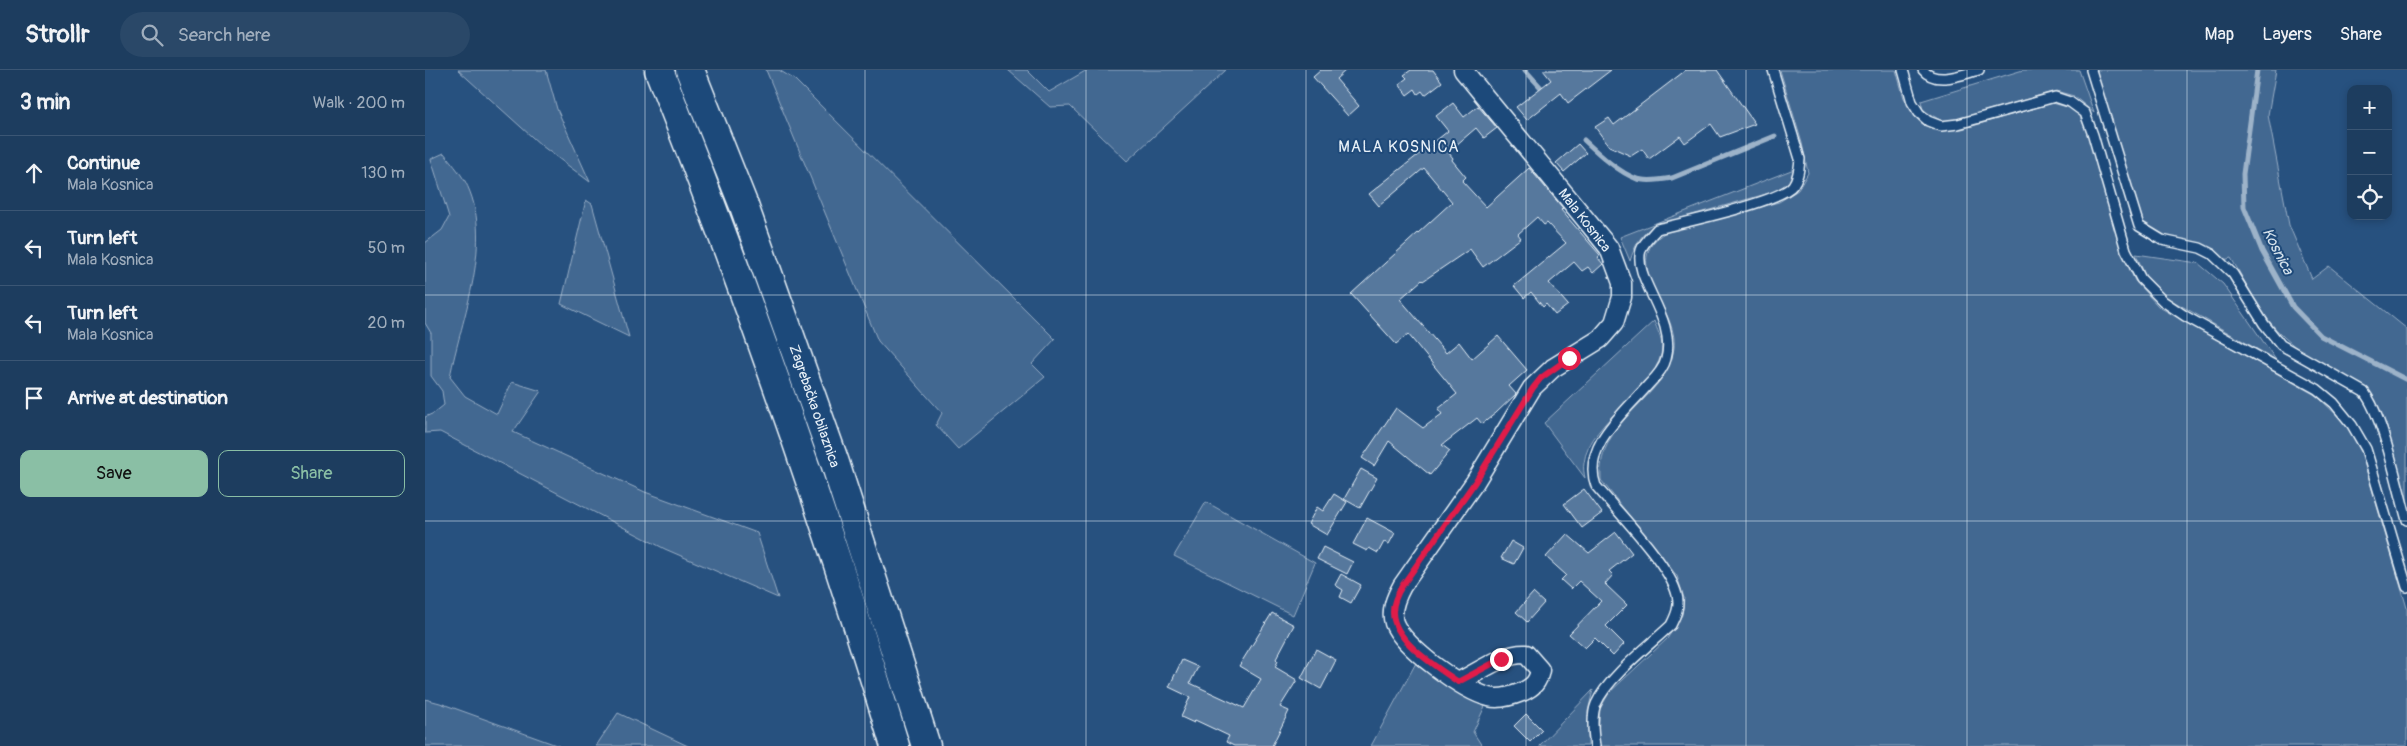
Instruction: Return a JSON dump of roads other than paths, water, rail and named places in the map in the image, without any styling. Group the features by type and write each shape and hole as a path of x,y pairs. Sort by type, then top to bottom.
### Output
{"highway":[{"name":"Zagrebačka obilaznica","path":"659,70 717,216 808,475 895,746"},
{"name":"Zagrebačka obilaznica","path":"690,70 744,206 835,464 927,746"}],"street":[{"name":"Mala Kosnica","path":"1458,682 1422,656 1405,640 1394,623 1395,600 1402,586 1475,482 1533,388 1553,368 1591,345 1608,331 1614,322 1622,296 1622,282 1609,248 1463,70"}],"lane":[{"path":"1595,746 1593,732 1595,706 1605,688 1671,625 1678,612 1678,597 1671,576 1596,486 1592,476 1592,465 1603,438 1666,362 1669,346 1667,328 1641,267 1641,251 1647,239 1657,229 1743,207 1783,193 1793,186 1799,174 1800,159 1773,70"},
{"path":"1903,70 1912,102 1919,113 1928,121 1941,126 1958,124 2055,97 2070,102 2085,113 2126,250 2141,278 2163,301 2185,316 2317,390 2334,403 2352,425 2366,449 2407,587"},
{"path":"1923,70 1933,78 1945,78 1979,70"},
{"path":"2091,70 2139,226 2162,240 2199,248 2212,254 2233,274 2264,324 2281,345 2364,392 2370,400 2384,440 2407,520"}],"waterway":[{"path":"1525,70 1545,92"},
{"name":"Kosnica","path":"2257,70 2243,174 2244,207 2262,251 2293,307 2321,336 2407,380"},
{"path":"1584,140 1623,172 1637,179 1650,181 1672,178 1775,136"}],"district":[{"name":"MALA KOSNICA","path":"1399,146"}]}
